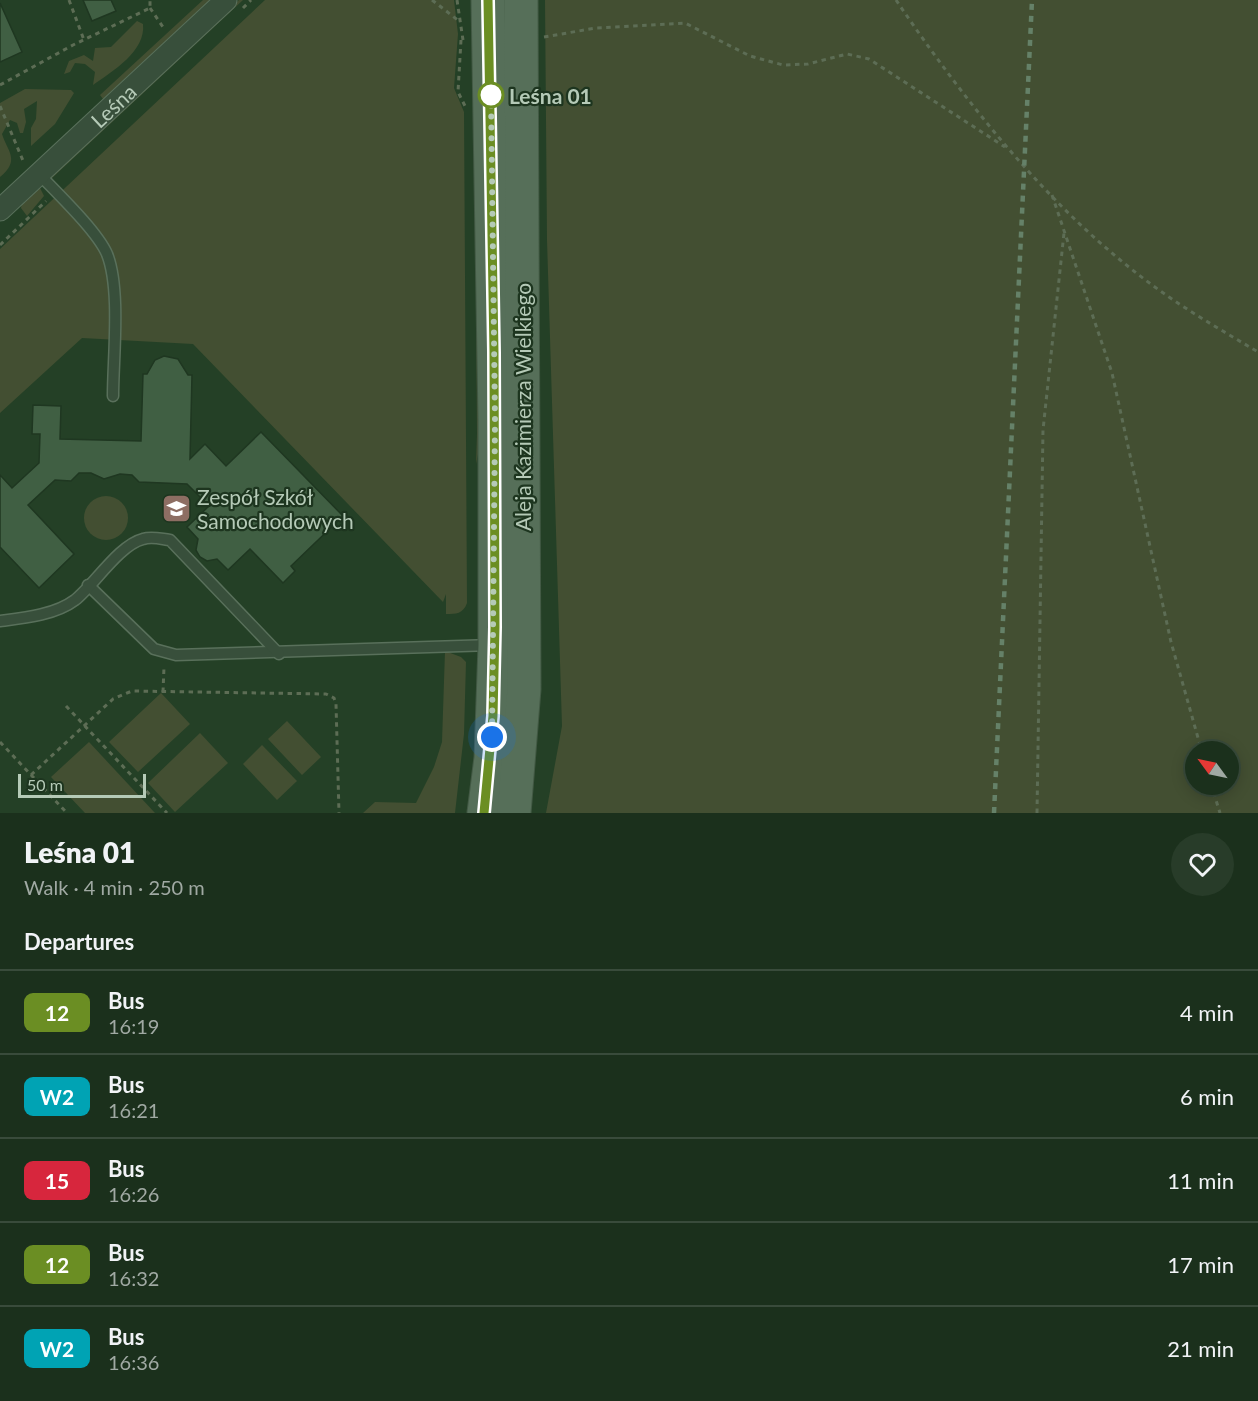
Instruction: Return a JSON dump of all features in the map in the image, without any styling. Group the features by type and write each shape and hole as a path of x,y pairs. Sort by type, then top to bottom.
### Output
{"main road":[{"name":"Aleja Kazimierza Wielkiego","path":"488,0 508,446 524,689 514,813"},
{"name":"Aleja Kazimierza Wielkiego","path":"484,813 491,758 495,645 508,446 521,0"}],"street":[{"name":"Leśna","path":"0,210 39,177 226,0"}],"lane":[{"path":"39,177 97,239 106,252 114,288 113,396"},
{"path":"0,621 34,616 74,601 113,560 141,539 170,540 279,654"},
{"path":"88,585 154,649 165,653 279,654 495,645"}],"path":[{"path":"69,0 84,40"},
{"path":"150,0 150,8 165,30"},
{"path":"432,0 467,27"},
{"path":"457,0 461,29"},
{"path":"896,0 931,51 1005,147 1052,195 1106,246 1168,296 1258,352"},
{"path":"0,86 84,40 150,8"},
{"path":"533,39 596,28 685,23 750,56 783,65 808,64 847,54 868,59 1005,147"},
{"path":"461,40 458,92 467,114"},
{"path":"0,106 39,177 44,204 0,245"},
{"path":"1052,195 1112,373 1171,642 1199,741"},
{"path":"1037,813 1043,430 1064,233"},
{"path":"163,692 165,653"},
{"path":"31,775 113,699 132,691 326,694 334,698 339,813"},
{"path":"66,706 167,813"},
{"path":"0,742 67,813"},
{"path":"1214,795 1220,813"}],"green space":[{"path":"203,0 210,0 103,99 100,95"},
{"path":"239,0 243,0 52,178 52,173"},
{"path":"265,0 454,0 458,34 454,88 464,112 467,603 459,613 446,614 446,594 443,602 193,344 82,338 0,413 0,249"},
{"path":"545,0 1258,0 1258,813 546,813 562,726 547,240"},
{"path":"137,21 143,24 143,34 139,43 127,59 110,73 93,85 95,72 85,64 75,63 70,72 64,74 69,61 84,55 93,61 95,48 111,47"},
{"path":"25,89 71,90 74,93 55,124 31,146 31,128 36,119 37,101 24,109 26,122 23,133 20,133 17,123 10,120 2,134 11,156 10,166 0,177 0,103"},
{"path":"475,156 482,434 476,464 477,434"},
{"path":"39,186 44,196 27,216 21,208 22,202"},
{"path":"106,496 122,502 128,518 122,534 106,540 90,534 84,518 90,502"},
{"path":"445,651 461,657 466,662 464,734 455,813 363,813 375,802 416,803 434,767 442,742"},
{"path":"161,693 190,724 138,772 109,742"},
{"path":"287,721 321,757 302,775 268,739"},
{"path":"200,733 228,763 175,812 148,783"},
{"path":"89,742 155,813 85,813 51,777"},
{"path":"262,745 297,781 277,800 243,764"}],"building":[{"path":"83,0 111,0 116,11 92,21"},
{"path":"0,3 22,52 0,62"},
{"path":"164,356 178,359 188,375 192,375 190,459 205,444 226,466 261,432 343,516 291,566 295,571 283,583 250,549 228,570 217,559 207,561 200,557 196,550 198,539 187,527 209,506 187,484 139,482 132,475 120,474 104,479 91,473 79,473 71,481 55,480 28,505 74,554 39,588 0,547 0,475 12,488 39,463 40,434 32,434 33,405 61,406 60,439 141,441 143,374 147,374 155,360"}],"railway":[{"path":"994,813 1032,0"}],"bus line":[{"name":"12","path":"484,813 491,758 495,627 495,421 488,0"}],"place":[{"name":"Leśna 01","path":"491,95"},
{"name":"Zespół Szkół Samochodowych","path":"176,508"}],"route":[{"path":"491,95 495,421 495,645 492,737"}]}
